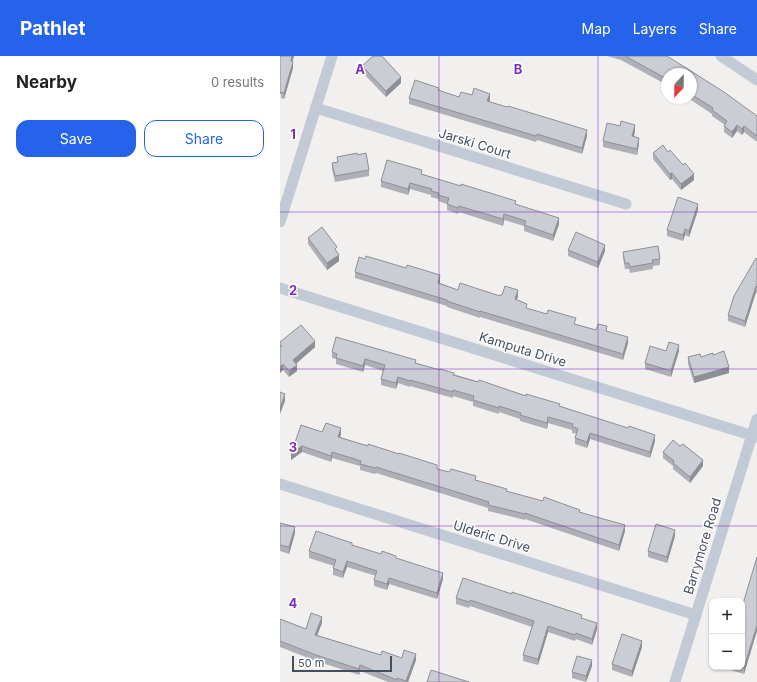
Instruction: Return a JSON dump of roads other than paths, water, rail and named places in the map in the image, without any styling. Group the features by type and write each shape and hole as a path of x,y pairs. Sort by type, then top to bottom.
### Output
{"street":[{"path":"280,222 332,56"},
{"path":"721,56 757,80"},
{"name":"Jarski Court","path":"316,108 626,204"},
{"name":"Kamputa Drive","path":"280,288 755,436"},
{"name":"Barrymore Road","path":"675,682 755,436 757,419"},
{"name":"Ulderic Drive","path":"280,484 696,615"}]}
